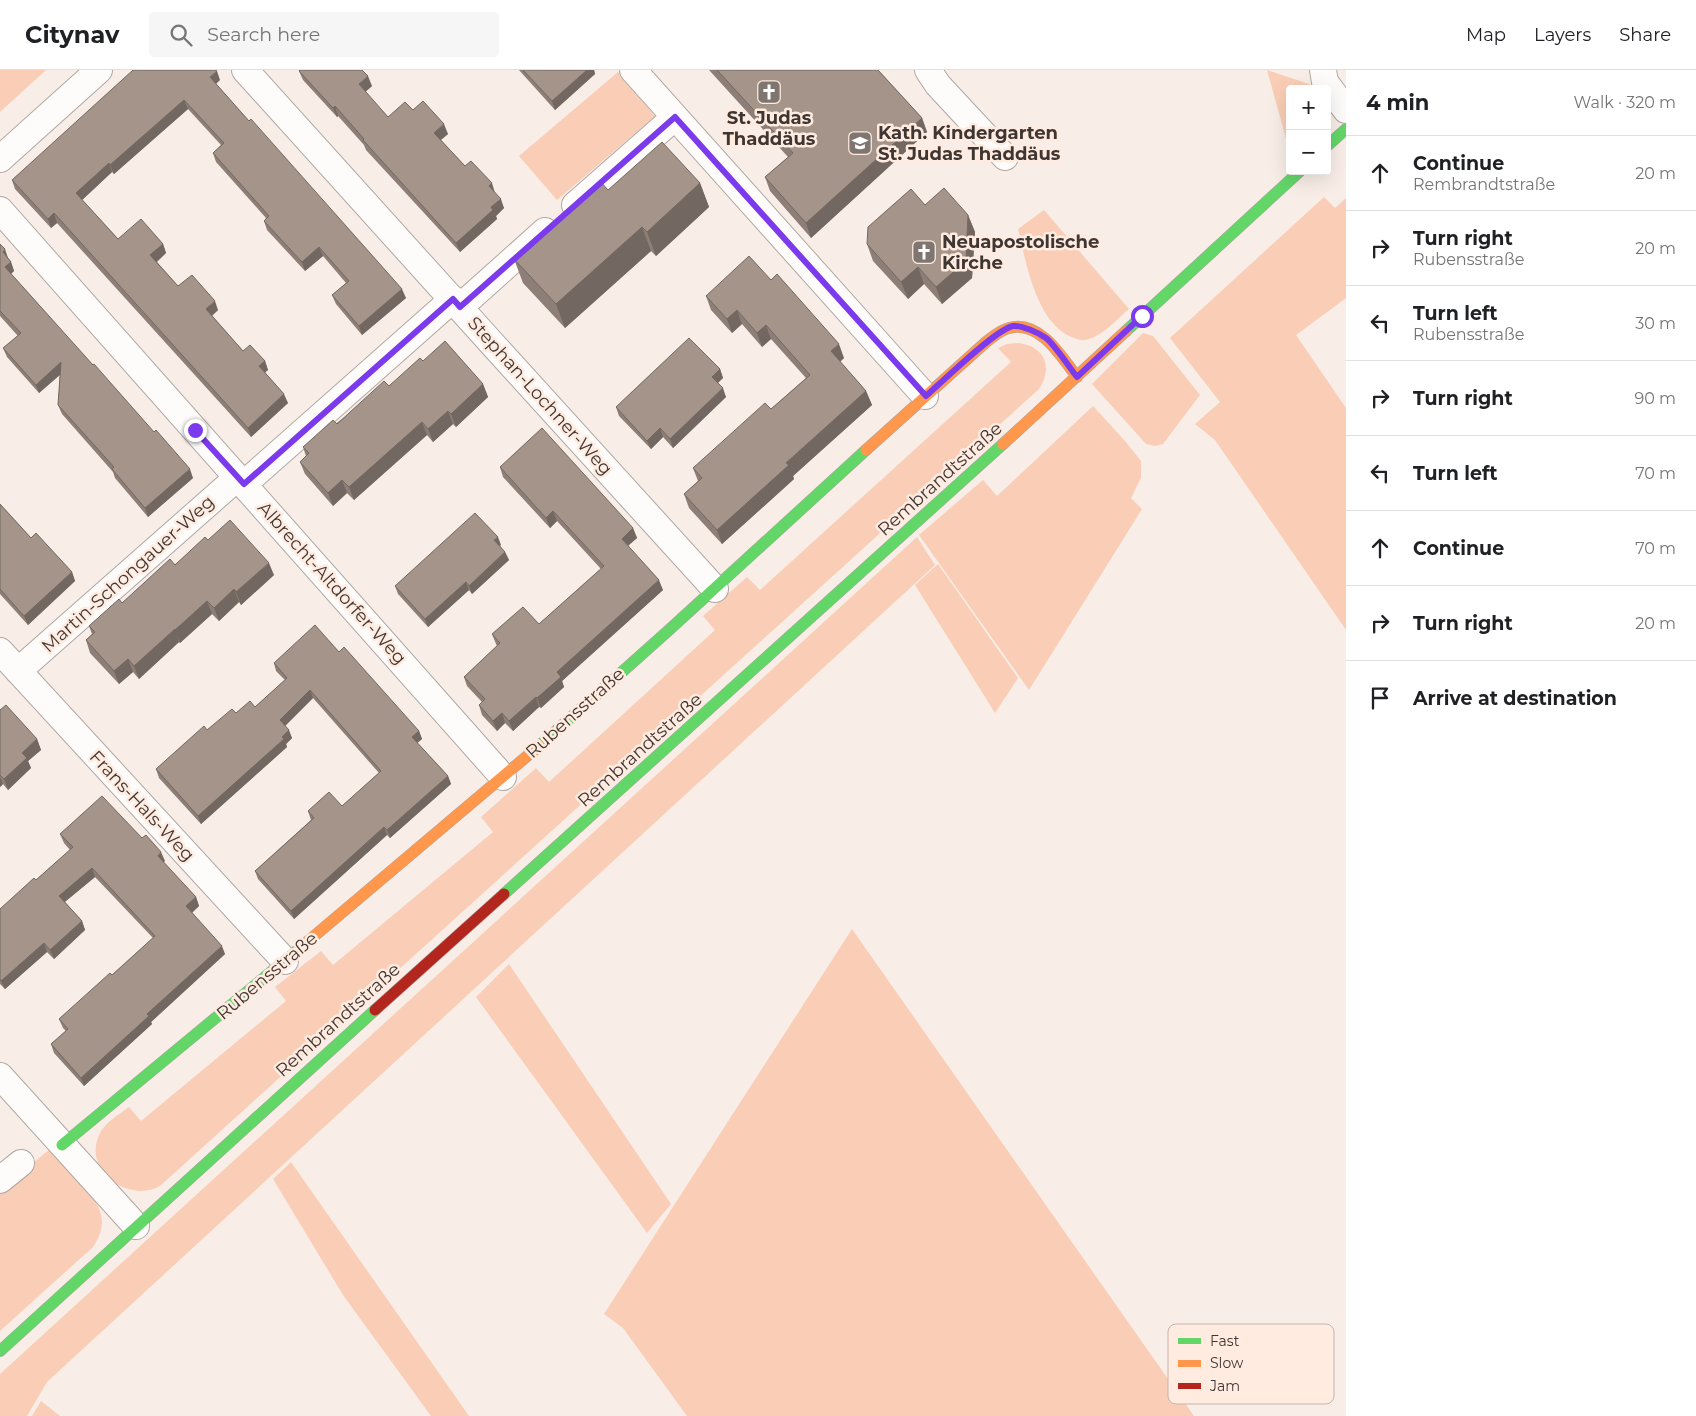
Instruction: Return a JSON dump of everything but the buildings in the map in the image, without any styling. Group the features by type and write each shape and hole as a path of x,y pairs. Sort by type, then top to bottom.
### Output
{"street":[{"path":"0,159 99,70"},
{"name":"Stephan-Lochner-Weg","path":"245,70 715,589"},
{"path":"633,70 926,396"},
{"path":"928,70 938,85 1005,157"},
{"path":"1322,70 1325,82 1346,110"},
{"name":"Martin-Schongauer-Weg","path":"6,662 241,480 456,303 675,117"},
{"path":"1331,142 1346,129"},
{"name":"Rembrandtstraße","path":"0,1351 136,1226 955,490 1296,175"},
{"name":"Albrecht-Altdorfer-Weg","path":"0,210 503,777"},
{"name":"Rubensstraße","path":"62,1145 285,961 503,777 715,589 926,396 1003,330 1014,326 1024,328 1046,338 1077,377"},
{"name":"Frans-Hals-Weg","path":"6,662 285,961"},
{"path":"0,1076 136,1226"},
{"path":"0,1180 21,1163"}],"shaded area":[{"path":"0,70 46,70 0,112"},
{"path":"1267,70 1310,85 1286,85 1286,139"},
{"path":"618,72 655,116 557,200 519,156"},
{"path":"1324,197 1335,208 1346,198 1346,298 1296,335 1346,408 1346,630 1215,440 1195,424 1220,402 1170,338"},
{"path":"1044,210 1129,309 1103,332 1091,338 1081,340 1061,331 1051,321 1035,292 1018,229"},
{"path":"1143,333 1153,336 1200,395 1163,444 1155,446 1146,444 1092,384"},
{"path":"1017,343 1034,348 1044,358 1046,373 1039,389 160,1186 147,1190 134,1190 122,1187 111,1180 102,1170 97,1159 96,1146 100,1133 109,1122 129,1107 141,1121 286,1001 275,987 321,951 333,965 493,832 481,817 536,768 549,782 715,630 703,616 747,577 760,590 1011,362 998,348 1007,344"},
{"path":"1093,406 1141,461 1141,478 1131,498 1142,509 1029,690 919,535 983,480 997,496"},
{"path":"917,537 935,565 47,1382 27,1416 0,1416 0,1374"},
{"path":"938,564 1018,678 995,713 915,585"},
{"path":"852,929 1168,1379 1168,1404 1186,1404 1194,1416 687,1416 623,1328 604,1314"},
{"path":"509,964 671,1204 647,1233 476,997"},
{"path":"50,1149 97,1204 102,1219 102,1228 93,1247 0,1331 0,1190"},
{"path":"291,1162 469,1416 431,1416 343,1295 273,1179"},
{"path":"41,1401 60,1416 32,1416"}],"traffic: fast":[{"path":"1331,142 1346,129"},
{"path":"1126,331 1296,175"},
{"path":"504,894 1003,444"},
{"path":"539,746 866,450"},
{"path":"62,1145 300,948"},
{"path":"0,1351 375,1010"}],"traffic: slow":[{"path":"866,450 986,342 1006,329 1020,327 1040,334 1057,350 1077,377"},
{"path":"1003,444 1126,331"},
{"path":"300,948 539,746"}],"traffic: jam":[{"path":"375,1010 504,894"}],"place":[{"name":"St. Judas Thaddäus","path":"769,92"},
{"name":"Kath. Kindergarten St. Judas Thaddäus","path":"860,143"},
{"name":"Neuapostolische Kirche","path":"924,252"}],"route":[{"path":"195,430 244,484 453,299 460,307 675,117 926,396 1003,330 1014,326 1024,328 1046,338 1077,377 1142,316"}]}
